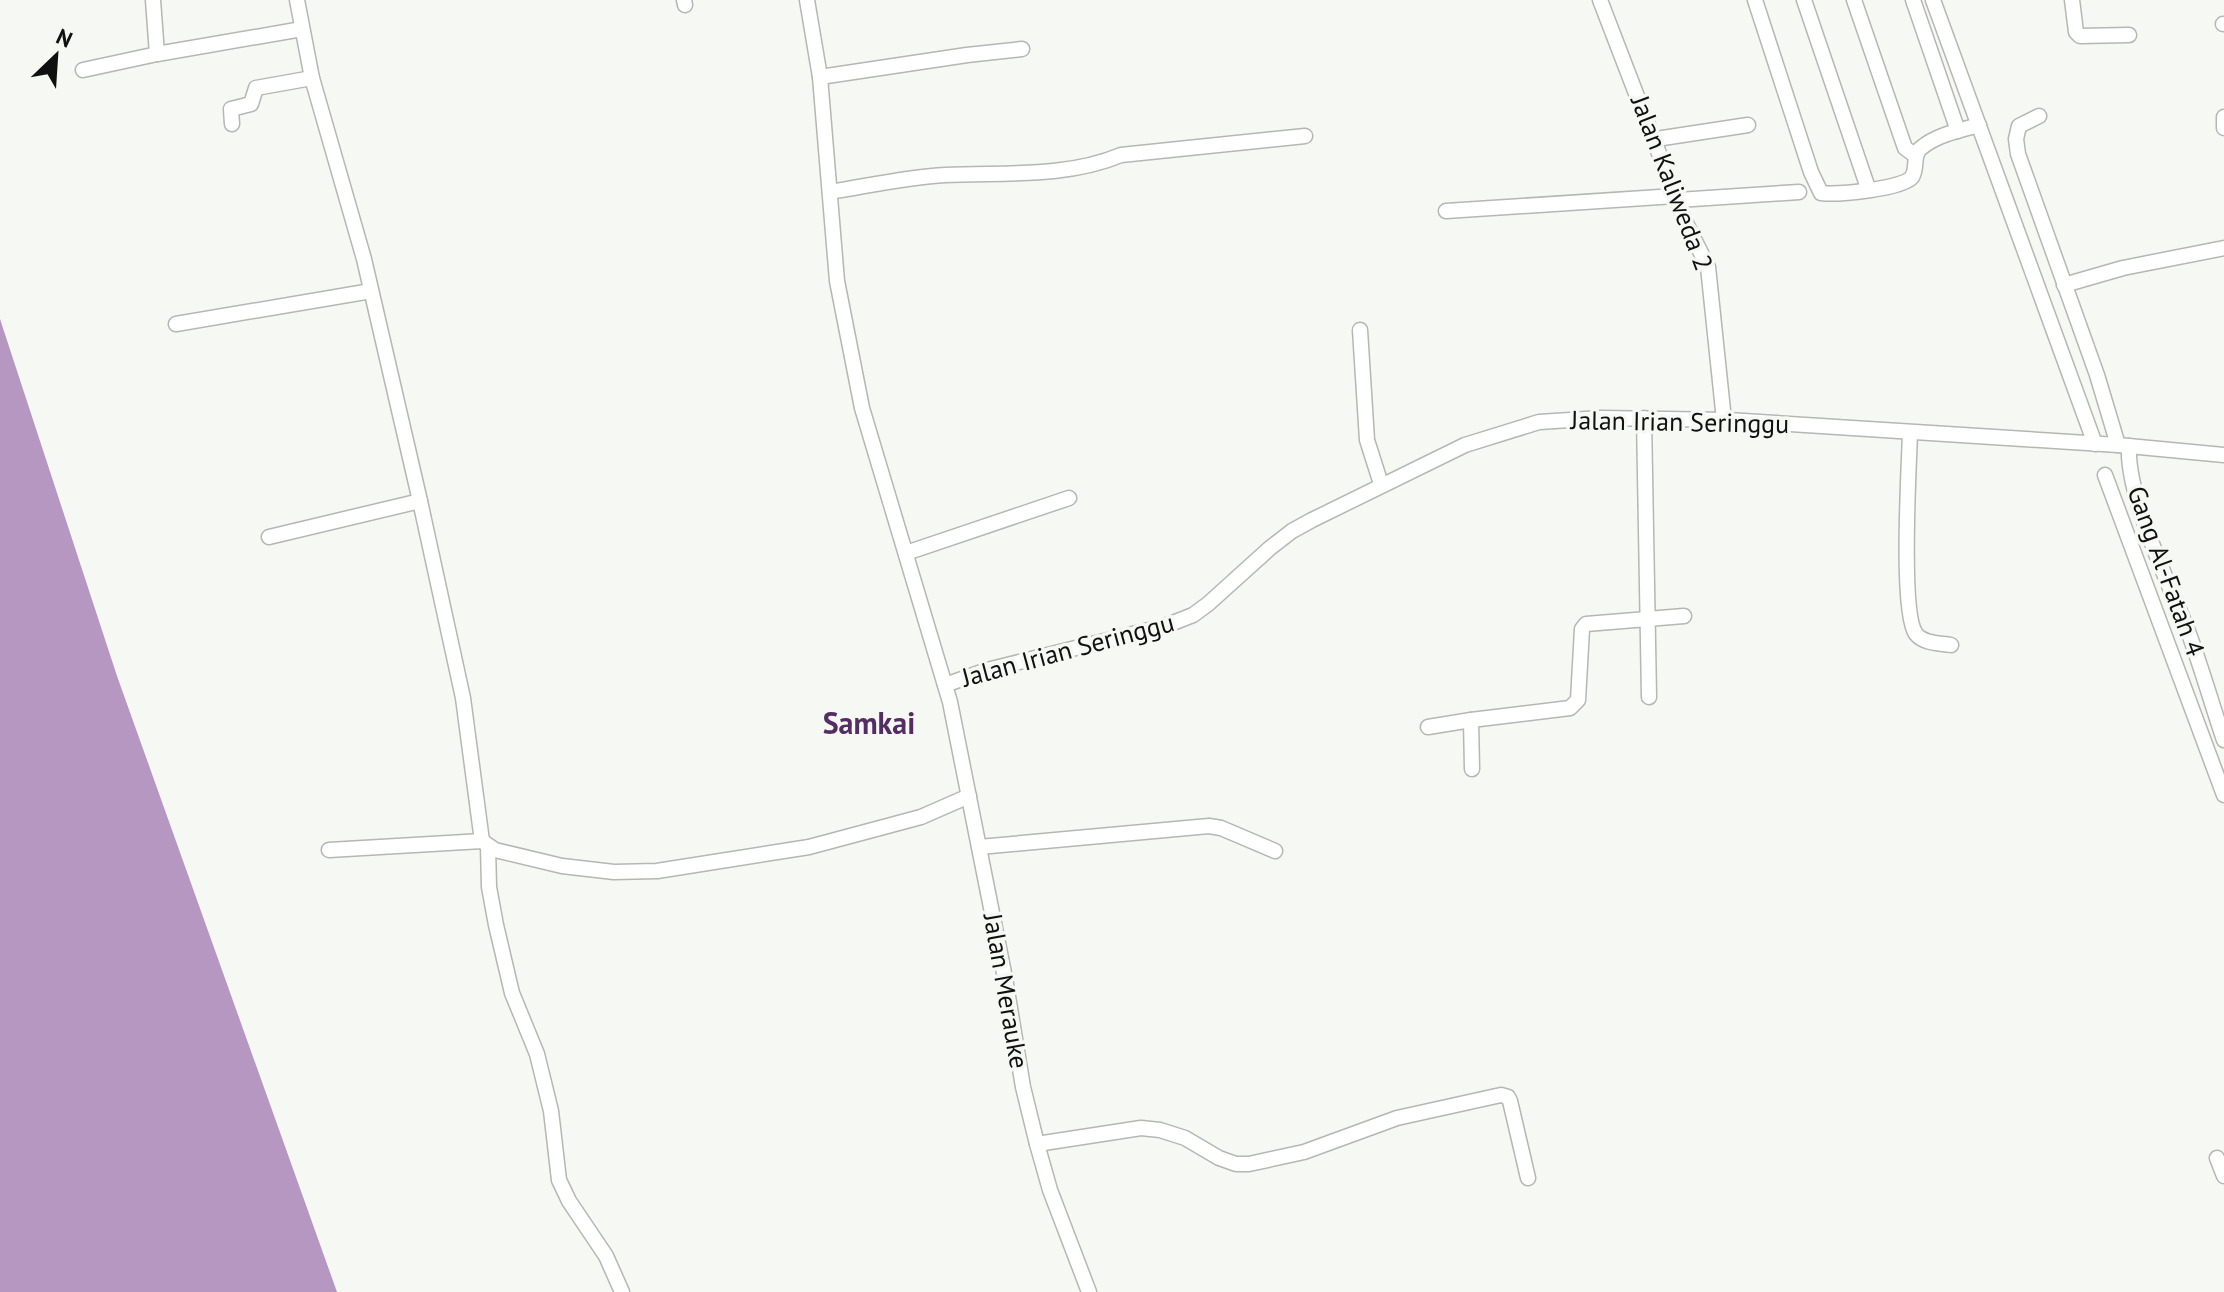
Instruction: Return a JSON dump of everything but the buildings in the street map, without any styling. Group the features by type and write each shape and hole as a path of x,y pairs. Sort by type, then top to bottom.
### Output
{"street":[{"path":"153,0 157,54"},
{"path":"297,0 312,78 364,259 420,501 463,698 496,925 512,993 537,1054 551,1111 559,1180 569,1201 600,1246 622,1292"},
{"name":"Jalan Merauke","path":"807,0 820,77 837,281 862,408 945,685 979,847 1023,1087 1037,1144 1050,1190 1089,1292"},
{"name":"Jalan Kaliweda 2","path":"1600,0 1677,198 1708,267 1724,420"},
{"path":"1755,0 1819,191 1829,194 1904,183 1913,175 1920,148 1979,125"},
{"path":"1804,0 1868,188"},
{"path":"1854,0 1905,148 1916,156"},
{"path":"1913,0 1958,131"},
{"path":"1933,0 1979,125 2113,445"},
{"path":"2072,0 2076,32 2080,36 2129,35"},
{"path":"83,70 302,29"},
{"path":"1927,40 1946,33"},
{"path":"820,77 1022,49"},
{"path":"232,124 231,109 251,104 256,88 312,78"},
{"path":"2039,116 2019,126 2016,139 2018,154 2097,375 2113,445"},
{"path":"2224,117 2224,128"},
{"path":"1656,139 1748,125"},
{"path":"830,192 942,175 1041,171 1096,165 1121,155 1305,136"},
{"path":"1446,211 1799,192"},
{"path":"2064,285 2123,268 2224,248"},
{"path":"176,324 371,291"},
{"path":"1360,330 1365,432 1381,484"},
{"path":"1644,418 1649,697"},
{"name":"Jalan Irian Seringgu","path":"945,685 987,670 1165,626 1193,615 1292,531 1381,484 1465,445 1511,429 1570,419 1724,420 2224,455"},
{"path":"1910,433 1907,563 1911,616 1919,637 1927,642 1951,645"},
{"name":"Gang Al-Fatah 4","path":"2113,445 2128,458 2136,496 2191,638 2224,740"},
{"path":"2105,475 2224,795"},
{"path":"906,553 1069,498"},
{"path":"269,537 420,501"},
{"path":"1428,727 1570,708 1578,700 1582,629 1586,624 1684,616"},
{"path":"1471,720 1472,769"},
{"path":"329,850 485,843 521,858 562,866 614,872 657,871 809,847 921,817 969,796"},
{"path":"979,847 1209,826 1275,851"},
{"path":"1037,1144 1141,1128 1185,1138 1219,1158 1236,1164 1249,1164 1304,1152 1397,1118 1501,1095 1510,1101 1528,1178"},
{"path":"2217,1158 2224,1176"}],"shaded area":[{"path":"0,319 117,676 337,1292 0,1292"}],"district":[{"name":"Samkai","path":"869,724"}]}
